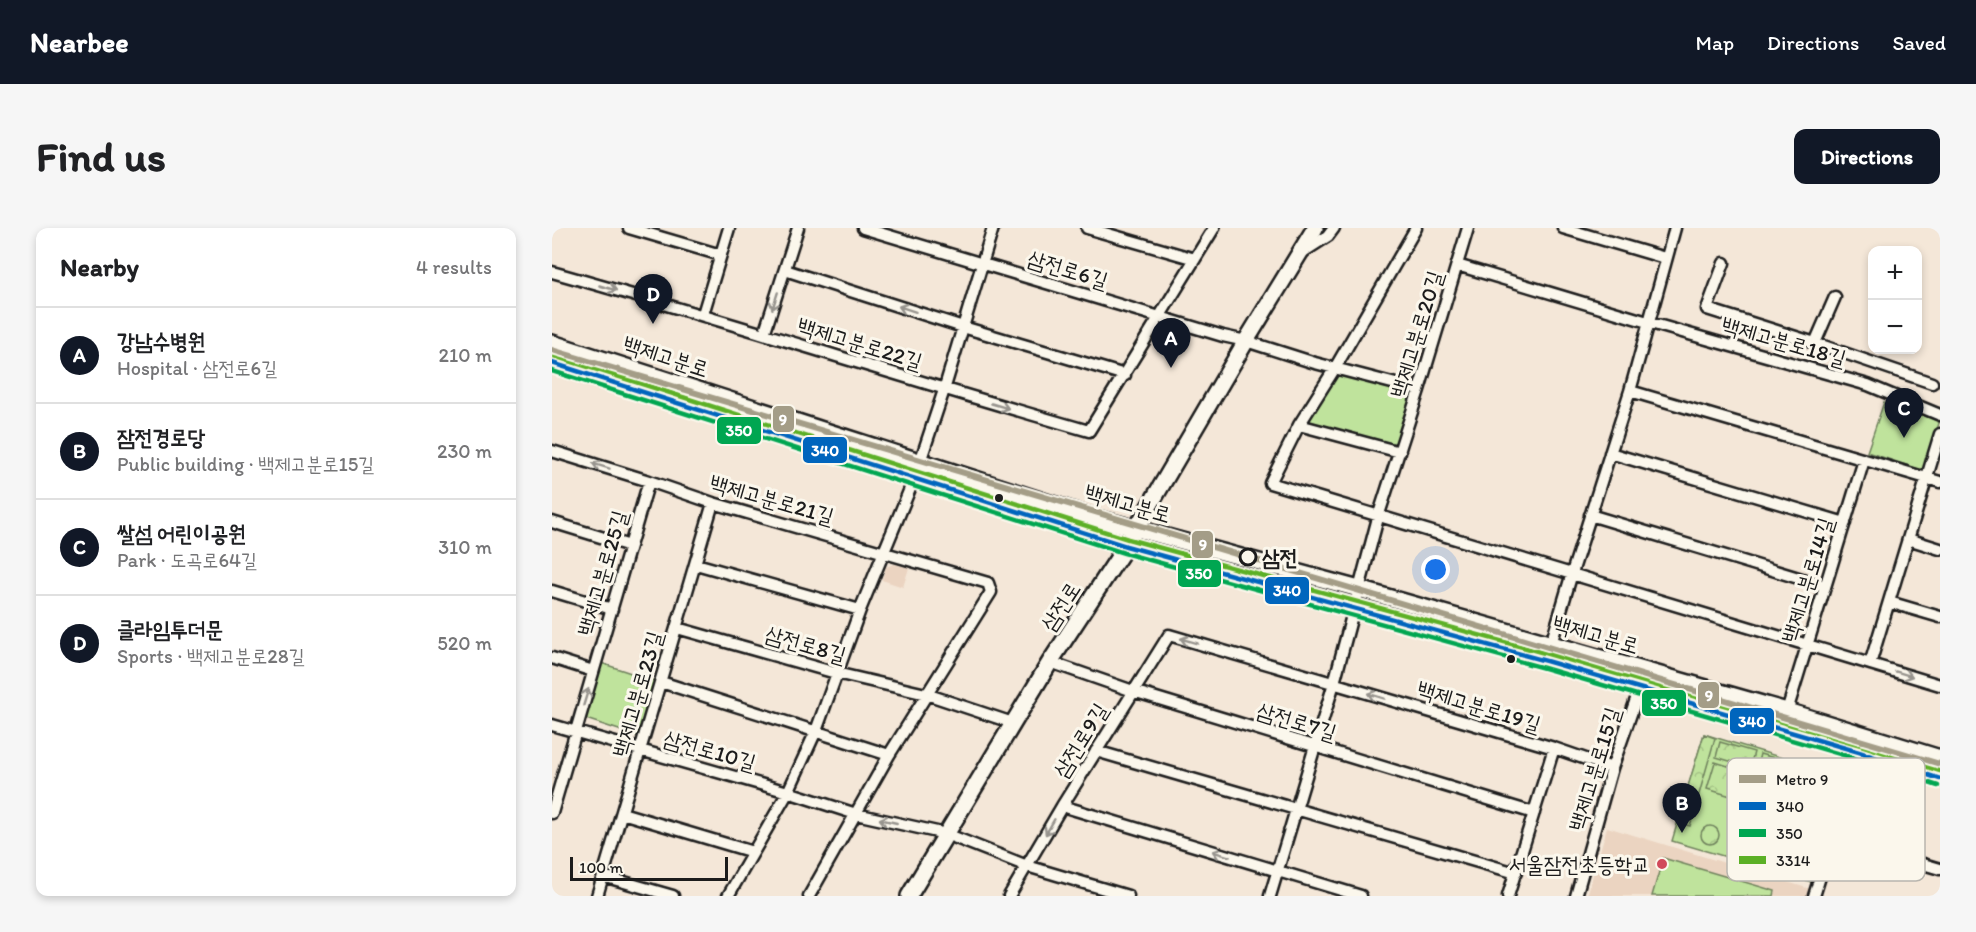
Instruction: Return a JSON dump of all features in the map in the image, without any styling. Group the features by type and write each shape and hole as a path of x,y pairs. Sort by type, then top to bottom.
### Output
{"main road":[{"name":"삼전로","path":"909,896 1050,662 1126,546 1246,340 1316,228"},
{"name":"백제고분로","path":"552,343 920,462 1135,528 1359,589 1787,711 1940,758"},
{"name":"백제고분로","path":"552,363 1126,546 1546,661 1876,758"},
{"name":"백제고분로","path":"1925,774 1940,779"}],"street":[{"path":"629,228 721,255"},
{"path":"703,314 729,228"},
{"path":"764,334 798,228"},
{"name":"삼전로6길","path":"863,228 1223,336 1246,340"},
{"name":"백제고분로22길","path":"920,462 993,228"},
{"path":"1088,228 1195,259"},
{"path":"944,390 1089,431 1214,228"},
{"path":"1300,253 1306,228"},
{"path":"1300,253 1328,236 1334,228"},
{"name":"백제고분로20길","path":"1379,514 1270,483 1299,425 1335,368 1416,228"},
{"name":"백제고분로20길","path":"1354,608 1379,514 1468,228"},
{"path":"1563,228 1665,258"},
{"path":"1546,661 1630,391 1675,228"},
{"path":"1724,263 1707,309 1932,383"},
{"name":"백제고분로18길","path":"1457,265 1868,385 1940,415"},
{"name":"백제고분로22길","path":"785,270 963,327 1125,375"},
{"name":"백제고분로22길","path":"552,272 703,314 944,390"},
{"path":"1815,343 1834,297"},
{"path":"1246,340 1335,368 1419,390"},
{"path":"1630,391 1940,483"},
{"path":"1299,425 1400,452"},
{"path":"1870,664 1940,434"},
{"name":"백제고분로21길","path":"552,452 713,503 988,583 991,592 926,694"},
{"path":"1610,453 1845,523"},
{"name":"백제고분로14길","path":"1787,711 1864,460"},
{"path":"728,896 788,792 816,731 860,610 914,479"},
{"name":"백제고분로25길","path":"552,813 555,794 649,481"},
{"name":"백제고분로23길","path":"597,896 713,503"},
{"path":"1379,514 1940,685"},
{"path":"1590,515 1825,586"},
{"path":"552,522 630,546"},
{"path":"1908,539 1940,549"},
{"path":"696,564 860,610"},
{"path":"552,591 612,609"},
{"path":"1889,602 1940,617"},
{"path":"1270,896 1334,683 1354,608"},
{"name":"삼전로8길","path":"677,627 836,673 926,694 1014,723"},
{"name":"백제고분로19길","path":"1169,635 1554,748 1612,768"},
{"name":"삼전로9길","path":"1009,896 1062,806 1169,635"},
{"path":"552,658 593,671"},
{"name":"삼전로7길","path":"1050,662 1133,692 1534,813"},
{"path":"661,682 889,755"},
{"name":"백제고분로15길","path":"1576,896 1612,768 1640,688"},
{"path":"808,896 926,694"},
{"name":"삼전로10길","path":"552,724 856,814 946,834"},
{"path":"1508,896 1554,748"},
{"path":"1096,751 1516,873"},
{"path":"1856,758 1858,752"},
{"path":"1062,806 1361,896"},
{"path":"622,813 753,852"},
{"path":"946,834 1028,866 1128,896"},
{"path":"1925,865 1940,869"},
{"path":"603,876 673,896"},
{"path":"1814,896 1819,881"}],"shaded area":[{"path":"894,564 909,568 903,587 882,580 886,567"},
{"name":"서울잠전초등학교","path":"1607,827 1727,864 1727,881 1784,881 1810,889 1808,896 1587,896"}],"green space":[{"path":"1335,368 1419,390 1400,452 1299,425"},
{"path":"1884,402 1940,420 1924,471 1867,452"},
{"path":"598,662 655,681 637,736 580,717"},
{"path":"1704,734 1783,758 1727,758 1727,857 1672,841"},
{"path":"1704,734 1715,738 1690,826 1677,822"},
{"path":"1720,742 1754,752 1752,758 1727,758 1727,760 1716,757"},
{"path":"1760,754 1774,758 1759,758"},
{"path":"1715,762 1727,766 1727,795 1707,789"},
{"path":"1710,826 1716,829 1719,835 1716,841 1710,844 1704,841 1701,835 1704,829"},
{"path":"1663,858 1727,877 1727,881 1741,881 1775,891 1774,896 1652,896"}],"metro line":[{"name":"9","path":"552,350 1920,758"},
{"name":"9","path":"1925,760 1940,764"}],"transit line":[{"name":"3314","path":"554,356 1128,539 1548,654 1900,758"},
{"name":"340","path":"552,363 1126,546 1546,661 1877,758"},
{"name":"350","path":"552,371 1124,553 1544,668 1854,758"},
{"name":"3314","path":"1925,766 1940,771"},
{"name":"340","path":"1925,774 1940,779"},
{"name":"350","path":"1925,782 1938,786"}],"place":[{"name":"클라임투더문","path":"653,324"},
{"name":"강남수병원","path":"1171,368"},
{"name":"쌀섬 어린이공원","path":"1904,438"},
{"name":"삼전","path":"1248,557"},
{"name":"잠전경로당","path":"1682,833"},
{"name":"서울잠전초등학교","path":"1662,864"}]}
